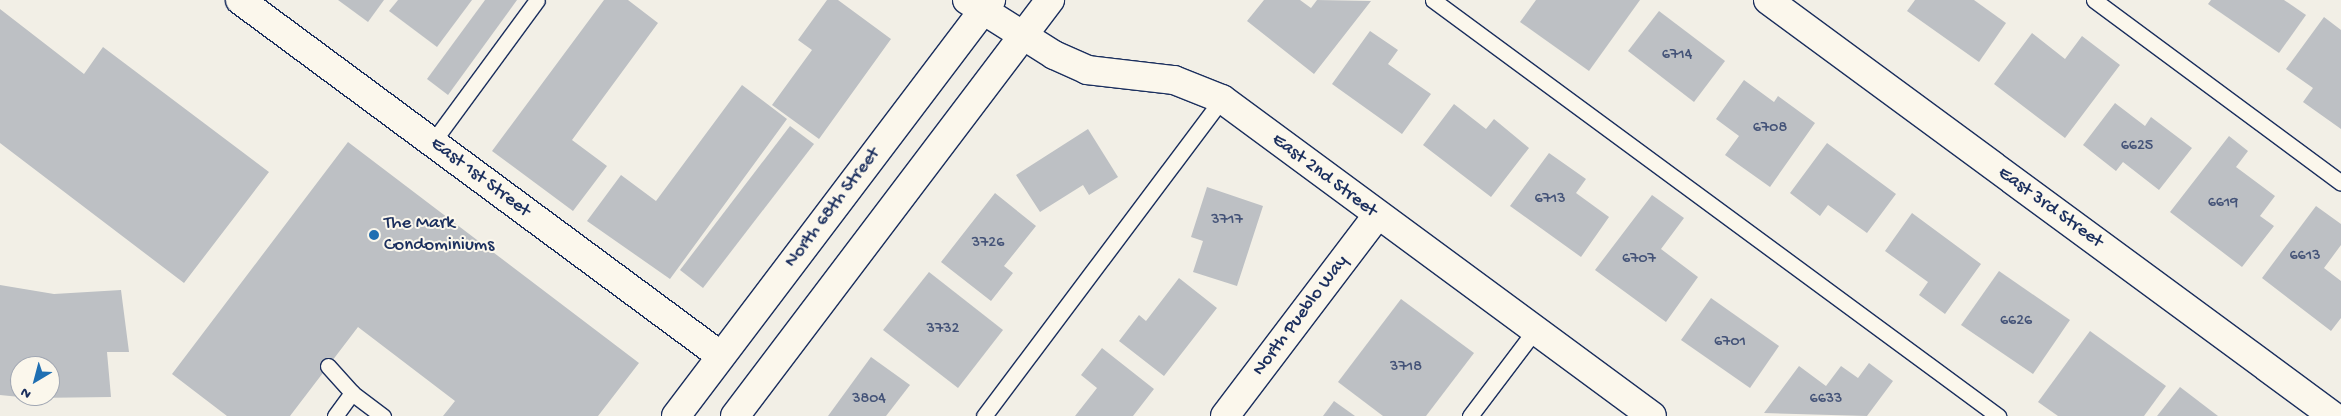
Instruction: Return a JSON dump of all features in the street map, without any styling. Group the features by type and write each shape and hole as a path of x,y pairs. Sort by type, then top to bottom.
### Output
{"street":[{"name":"East 1st Street","path":"240,0 721,356"},
{"path":"735,416 1050,0"},
{"name":"East 3rd Street","path":"1768,0 2333,416"},
{"name":"East 2nd Street","path":"980,3 1023,36 1087,70 1174,80 1222,99 1378,216 1652,416"},
{"name":"North 68th Street","path":"676,416 980,3"},
{"name":"North Pueblo Way","path":"1225,416 1378,216"}],"lane":[{"path":"432,143 537,0"},
{"path":"1433,0 1998,416"},
{"path":"2094,0 2341,183"},
{"path":"984,416 1222,99"},
{"path":"1470,416 1535,330"},
{"path":"328,366 352,393 383,416"},
{"path":"335,416 352,393"}],"building":[{"path":"338,0 384,0 368,22"},
{"path":"398,0 472,0 437,47 389,11"},
{"path":"485,0 517,0 448,95 427,79"},
{"path":"604,0 628,0 658,23 572,140 607,166 573,211 492,151"},
{"path":"827,0 838,0 891,39 819,139 772,105 812,50 798,40"},
{"path":"1264,0 1300,0 1311,8 1317,0 1371,1 1314,74 1247,21"},
{"path":"1536,0 1640,0 1589,71 1520,22"},
{"path":"1915,0 1974,0 2006,23 1979,62 1907,11"},
{"path":"2211,0 2284,0 2306,15 2279,53 2208,4"},
{"path":"0,9 84,74 103,47 269,172 184,283 0,143"},
{"path":"1659,11 1725,61 1694,102 1628,51"},
{"path":"2324,17 2341,30 2341,129 2303,102 2313,88 2286,69"},
{"path":"1370,31 1398,50 1388,64 1431,94 1402,134 1332,84"},
{"path":"2032,33 2065,59 2082,36 2120,65 2065,138 1994,84"},
{"path":"1744,80 1774,102 1778,96 1815,123 1770,187 1725,155 1739,136 1716,119"},
{"path":"742,85 787,119 670,279 587,221 621,175 656,201"},
{"path":"2115,103 2145,126 2151,117 2192,148 2159,190 2123,162 2116,171 2083,145"},
{"path":"1454,104 1486,129 1494,119 1529,148 1491,197 1423,145"},
{"path":"790,126 814,144 703,288 680,270"},
{"path":"1088,129 1118,177 1089,195 1083,185 1040,212 1016,175"},
{"path":"2229,136 2248,151 2236,167 2275,196 2260,216 2274,226 2242,267 2170,212"},
{"name":"The Mark Condominiums","path":"348,142 639,363 598,416 443,416 455,401 358,327 290,416 227,416 172,374"},
{"path":"1827,143 1896,194 1867,233 1828,205 1820,216 1790,193"},
{"path":"1549,153 1586,179 1576,193 1609,217 1581,257 1510,206"},
{"path":"1207,187 1263,206 1237,286 1193,272 1203,241 1191,237"},
{"path":"995,193 1036,226 1004,266 1013,273 991,301 941,262"},
{"path":"1652,195 1684,218 1661,249 1698,277 1666,322 1595,270"},
{"path":"2316,206 2341,224 2341,245 2324,268 2341,281 2341,318 2331,331 2262,278"},
{"path":"1912,213 1981,264 1945,314 1919,295 1928,282 1885,251"},
{"path":"1999,271 2070,320 2033,374 1961,325"},
{"path":"929,272 1003,330 958,388 883,330"},
{"path":"1179,278 1217,308 1164,376 1119,341 1139,315 1146,321"},
{"path":"0,285 54,294 121,290 129,352 107,352 111,397 60,398 60,356 10,356 10,396 0,395"},
{"path":"1711,298 1779,346 1750,388 1681,340"},
{"path":"1401,299 1474,353 1426,416 1383,416 1338,382"},
{"path":"2090,331 2166,386 2144,416 2058,416 2038,402"},
{"path":"1102,348 1154,389 1133,416 1075,416 1097,388 1081,375"},
{"path":"871,357 910,385 886,416 828,416"},
{"path":"1869,363 1893,381 1867,416 1764,413 1799,366 1826,386 1841,366 1858,378"},
{"path":"2180,387 2218,416 2157,416"},
{"path":"1334,401 1355,416 1323,416"}],"place":[{"name":"The Mark Condominiums","path":"374,235"}]}
